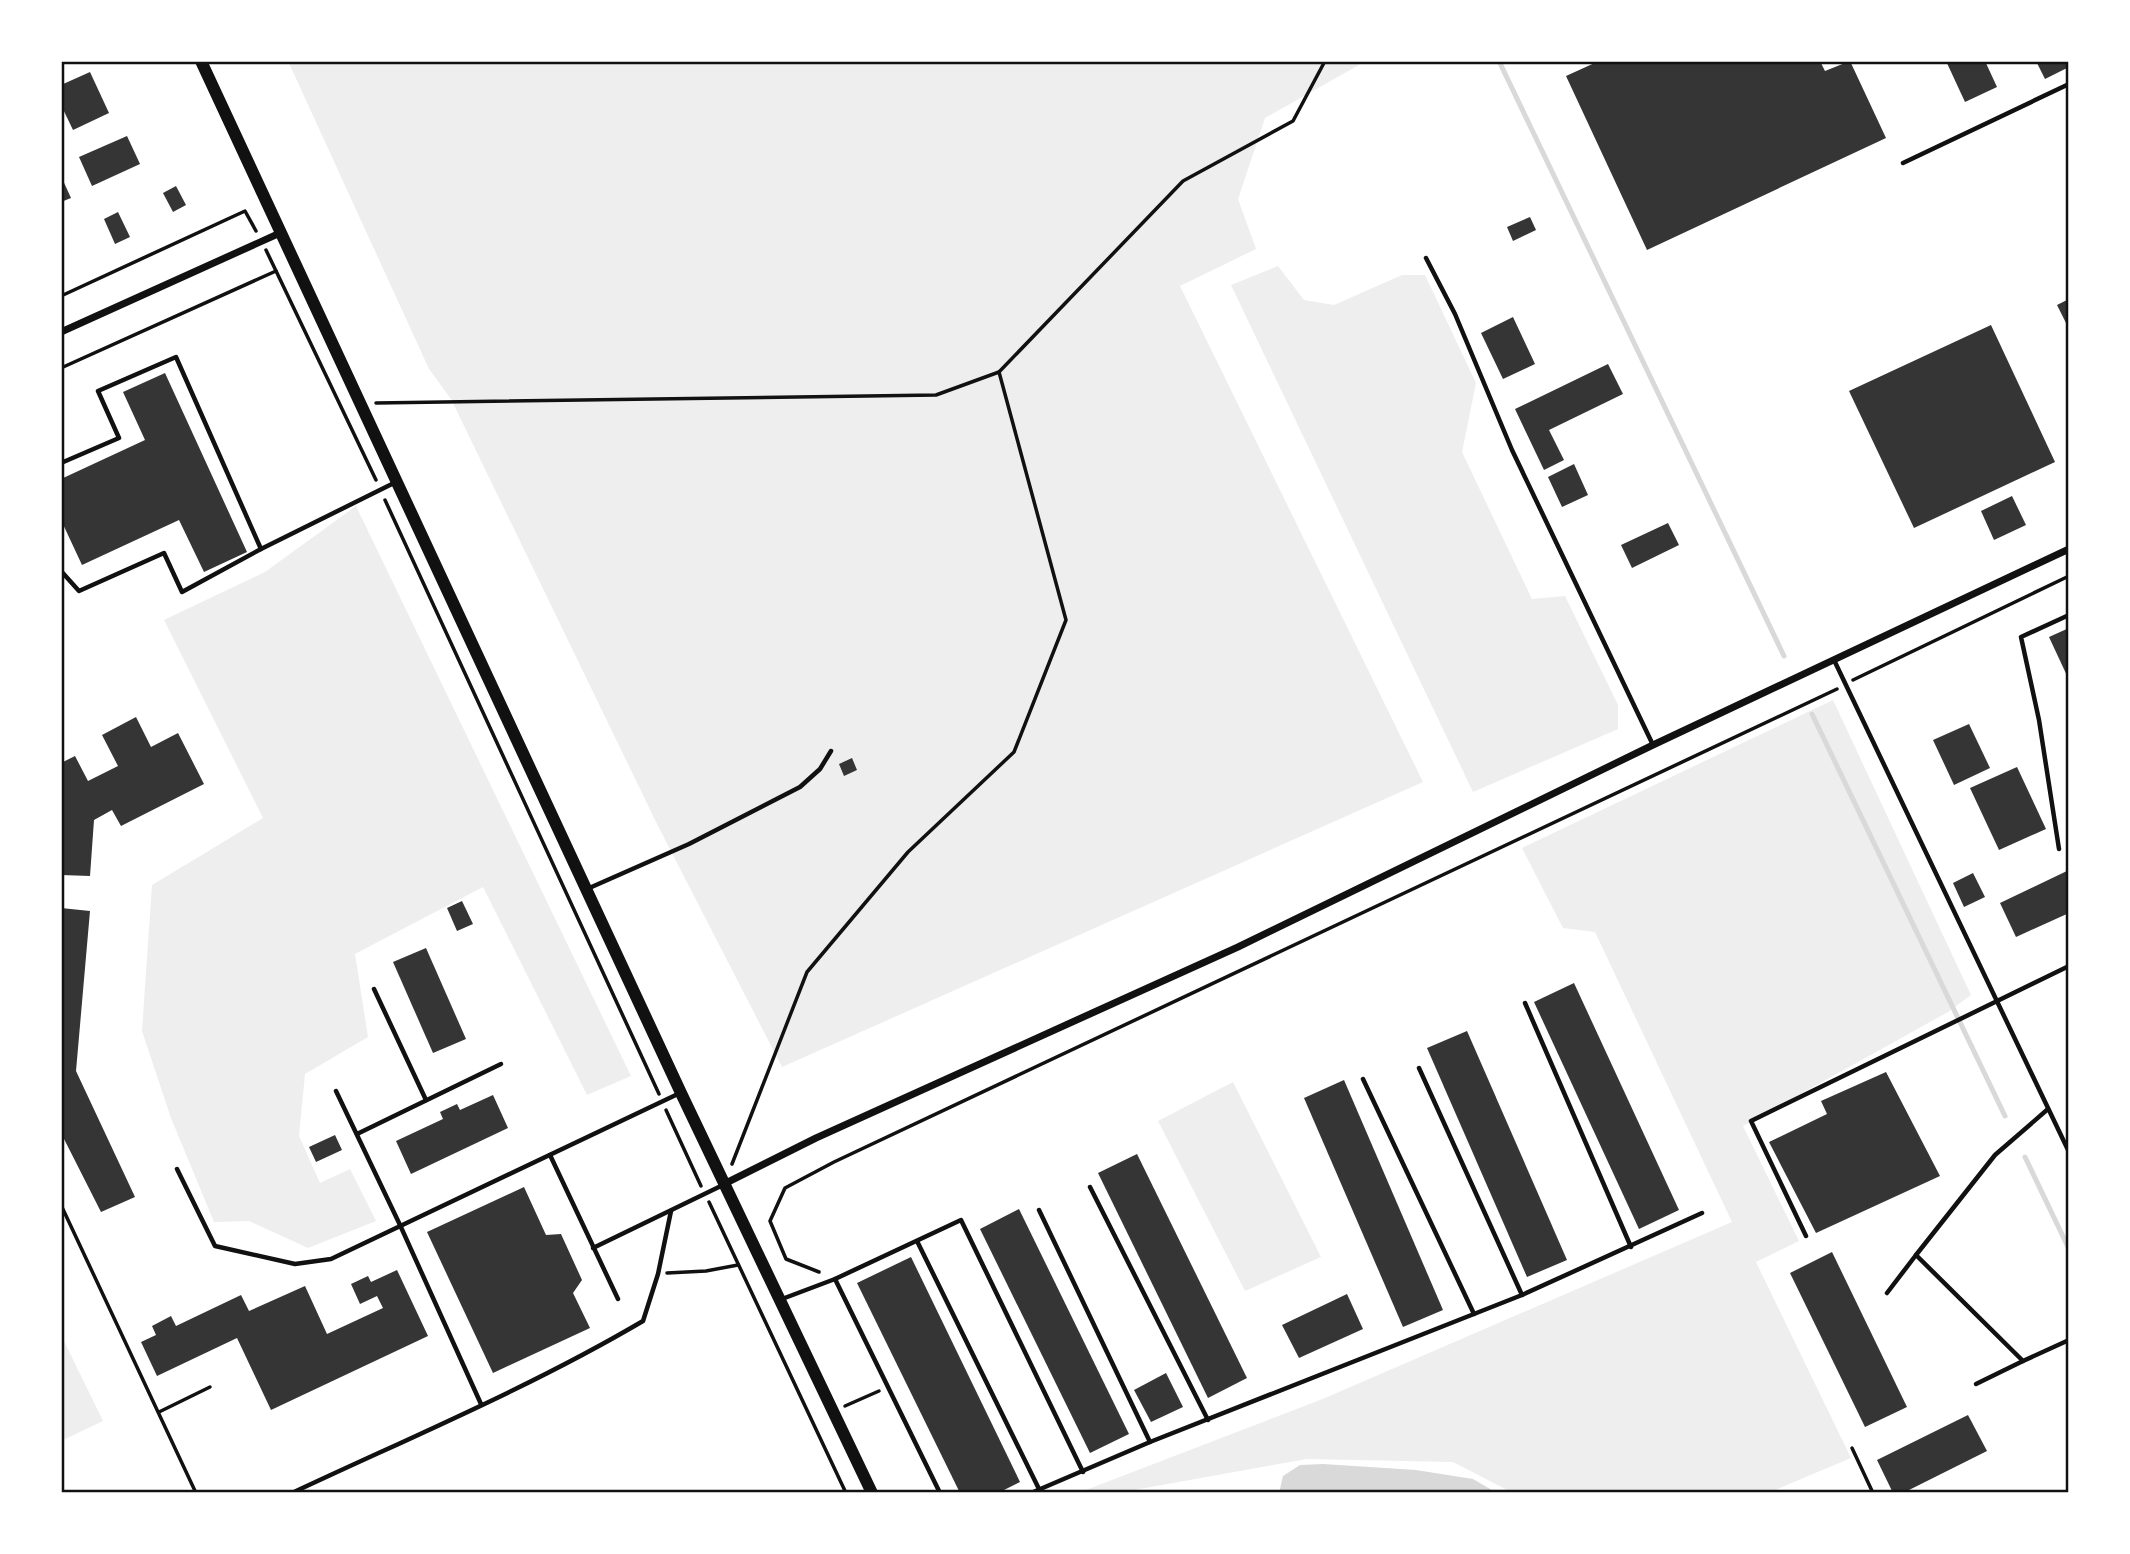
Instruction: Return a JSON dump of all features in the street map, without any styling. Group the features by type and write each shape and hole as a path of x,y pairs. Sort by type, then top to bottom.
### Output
{"main road":[{"path":"201,61 681,1093 872,1493"}],"street":[{"path":"61,331 279,233"},
{"path":"724,1184 816,1138 1238,947 1653,745 2069,548"}],"lane":[{"path":"1903,163 2069,84"},
{"path":"1426,258 1455,314 1512,450 1653,745"},
{"path":"61,463 119,438 99,391 176,357 261,549"},
{"path":"61,571 79,591 164,553 182,592 261,549 396,482"},
{"path":"2059,849 2039,720 2021,637 2069,614"},
{"path":"1834,660 2069,1152"},
{"path":"586,889 689,844 800,787 820,769 831,751"},
{"path":"1806,1236 1751,1121 2069,966"},
{"path":"374,989 426,1100"},
{"path":"1525,1003 1631,1247"},
{"path":"357,1134 501,1065"},
{"path":"1419,1068 1522,1295"},
{"path":"1363,1079 1474,1314"},
{"path":"336,1091 481,1405"},
{"path":"177,1168 215,1246 295,1264 331,1258 681,1093"},
{"path":"1887,1293 1995,1155 2048,1109"},
{"path":"550,1156 618,1298"},
{"path":"593,1248 724,1184"},
{"path":"1090,1187 1208,1420"},
{"path":"1039,1210 1150,1442"},
{"path":"292,1493 481,1405 603,1345 643,1321 658,1274 671,1211"},
{"path":"1031,1493 1150,1442 1522,1295 1702,1213"},
{"path":"780,1299 835,1279 961,1220 1083,1472"},
{"path":"917,1241 1039,1489"},
{"path":"1916,1255 2024,1362"},
{"path":"835,1279 940,1493"},
{"path":"1976,1384 2069,1340"}],"path":[{"path":"360,403 936,395 999,372 1183,181 1293,121 1325,61"},
{"path":"61,296 246,211 381,489 738,1265 846,1493"},
{"path":"61,368 276,271"},
{"path":"724,1184 807,972 908,852 1014,752 1066,620 999,372"},
{"path":"835,1279 786,1259 770,1221 785,1188 834,1162 2069,576"},
{"path":"61,1205 196,1493"},
{"path":"658,1274 706,1271 738,1265"},
{"path":"159,1412 210,1387"},
{"path":"811,1421 888,1387"},
{"path":"1852,1448 1873,1493"}],"shaded area":[{"path":"288,61 1366,61 1265,118 1238,199 1256,249 1180,286 1423,782 782,1067 658,826 451,399 429,369"},
{"path":"1278,266 1304,300 1334,305 1402,275 1425,275 1476,383 1462,452 1532,599 1565,596 1618,705 1618,729 1473,792 1231,285"},
{"path":"356,506 631,1076 587,1095 483,887 355,954 368,1037 305,1074 299,1136 320,1183 350,1169 376,1221 308,1248 249,1221 214,1222 171,1118 142,1031 152,885 263,818 164,620 265,572"},
{"path":"1833,700 1971,995 1948,1012 1743,1126 1799,1241 1756,1262 1851,1458 1768,1493 1513,1493 1453,1462 1307,1459 1117,1493 1078,1493 1325,1398 1732,1222 1595,932 1563,928 1522,848"},
{"path":"1233,1082 1321,1257 1245,1291 1158,1121"},
{"path":"61,1335 103,1421 61,1441"},
{"path":"1300,1465 1416,1470 1473,1479 1497,1493 1279,1493 1283,1476"}],"building":[{"path":"1599,61 1820,61 1825,71 1850,61 1886,138 1647,250 1566,76"},
{"path":"1946,61 1985,61 1997,87 1965,102"},
{"path":"2036,61 2069,61 2069,67 2045,79"},
{"path":"90,72 109,113 73,130 61,105 61,85"},
{"path":"127,136 140,164 92,186 79,157"},
{"path":"61,176 71,198 61,202"},
{"path":"176,186 186,205 173,212 163,193"},
{"path":"118,212 130,237 115,244 104,219"},
{"path":"1530,217 1536,230 1513,241 1507,227"},
{"path":"2069,299 2069,329 2057,305"},
{"path":"1513,317 1535,364 1503,379 1481,333"},
{"path":"1991,325 2055,462 1914,528 1849,391"},
{"path":"1608,364 1623,394 1549,430 1564,460 1544,470 1515,409"},
{"path":"165,373 247,552 204,572 179,520 82,565 61,520 61,479 145,440 123,392"},
{"path":"1574,464 1588,495 1562,507 1548,477"},
{"path":"2012,496 2026,525 1994,540 1981,511"},
{"path":"1668,523 1679,545 1632,568 1621,545"},
{"path":"2069,628 2069,680 2049,637"},
{"path":"136,717 151,747 178,733 204,784 121,826 112,810 94,820 90,876 61,875 61,763 75,756 88,781 118,766 102,735"},
{"path":"1969,724 1990,768 1954,785 1933,740"},
{"path":"852,758 857,770 844,776 839,764"},
{"path":"2017,767 2046,829 1999,850 1970,788"},
{"path":"2069,870 2069,913 2016,937 2000,903"},
{"path":"1973,873 1985,897 1964,907 1953,883"},
{"path":"462,901 473,924 457,931 447,908"},
{"path":"61,908 90,911 76,1071 135,1197 101,1212 61,1133"},
{"path":"426,948 466,1039 433,1053 393,962"},
{"path":"1574,983 1679,1210 1639,1229 1534,1002"},
{"path":"1467,1031 1567,1260 1527,1277 1427,1048"},
{"path":"1886,1072 1940,1176 1816,1233 1769,1142 1827,1114 1821,1101"},
{"path":"1344,1080 1443,1310 1403,1327 1304,1098"},
{"path":"493,1095 508,1128 411,1174 396,1141 443,1119 440,1112 457,1104 460,1110"},
{"path":"335,1135 342,1150 316,1162 309,1147"},
{"path":"1137,1154 1247,1378 1208,1398 1098,1173"},
{"path":"524,1187 546,1235 561,1234 582,1280 573,1293 590,1328 493,1373 427,1232"},
{"path":"1019,1209 1129,1434 1090,1453 980,1229"},
{"path":"1832,1252 1907,1407 1865,1427 1790,1273"},
{"path":"911,1257 1020,1482 998,1493 960,1493 857,1283"},
{"path":"397,1270 428,1336 271,1410 237,1338 157,1376 141,1342 156,1335 152,1326 171,1316 176,1326 241,1295 249,1311 305,1286 327,1334 383,1308 377,1296 360,1304 351,1284 368,1276 371,1282"},
{"path":"1347,1294 1363,1329 1299,1358 1282,1325"},
{"path":"1166,1373 1183,1407 1151,1422 1134,1390"},
{"path":"1968,1415 1987,1451 1903,1493 1893,1493 1877,1460"}],"waterway":[{"path":"1499,61 1784,656"},
{"path":"1812,714 2005,1116"},
{"path":"2025,1157 2069,1249"}]}
